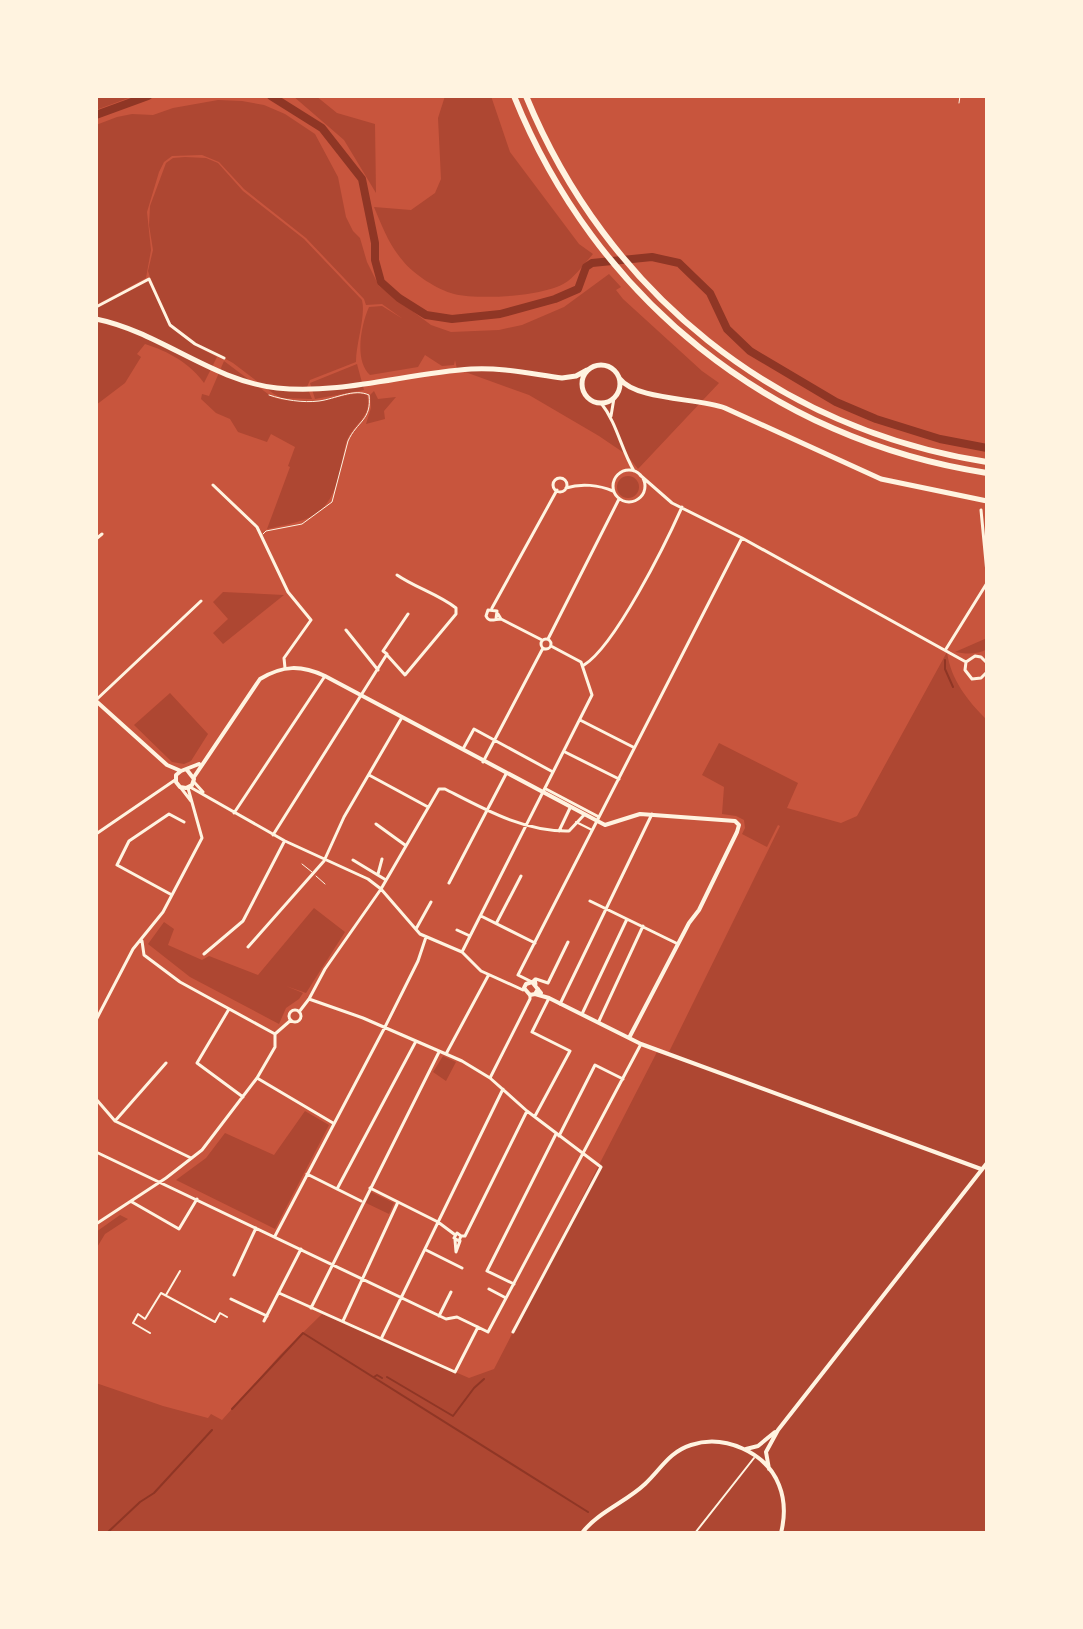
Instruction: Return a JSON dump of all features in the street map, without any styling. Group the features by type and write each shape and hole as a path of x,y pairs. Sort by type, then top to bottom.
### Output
{"highway":[{"path":"514,96 549,171 579,220 635,288 677,330 749,383 788,407 843,433 890,450 987,473"},
{"path":"526,96 544,139 575,194 609,241 649,287 713,346 757,377 812,407 891,440 987,462"}],"main road":[{"path":"96,319 126,327 232,377 274,388 312,389 473,369 562,378 576,376 596,365 606,365 636,390 716,405 889,482 987,501"},
{"path":"583,392 582,378 587,370"},
{"path":"562,378 590,400 601,403 636,390"},
{"path":"615,397 620,379"}],"street":[{"path":"96,307 149,279 170,325 195,344 224,358"},
{"path":"612,420 611,407 615,397"},
{"path":"601,403 612,420 625,457 634,471 672,503 742,538 966,662"},
{"path":"634,471 619,474 613,482 613,491 619,499 629,502 642,495 645,485 640,475"},
{"path":"557,490 554,483 559,478 565,480 566,488"},
{"path":"213,485 252,521 288,592 311,620 284,658 285,668"},
{"path":"548,639 542,640 497,614 498,601 557,490 575,485 613,491"},
{"path":"548,639 619,499"},
{"path":"584,665 603,649 615,632 682,507"},
{"path":"981,510 987,573"},
{"path":"96,539 102,534"},
{"path":"742,538 518,975 543,995 641,1044 984,1170"},
{"path":"397,575 456,608 456,614 405,675 383,651 408,614"},
{"path":"946,649 987,583"},
{"path":"193,804 167,765 96,700 201,601"},
{"path":"346,630 378,670"},
{"path":"548,639 551,646"},
{"path":"483,762 543,648 542,640"},
{"path":"462,952 592,695 584,665 578,659 551,646 543,648"},
{"path":"273,835 387,654"},
{"path":"986,660 975,656 966,662 965,670 971,678 977,679 987,674"},
{"path":"168,787 191,783 201,763 260,679 274,670 308,668 605,825 640,814 735,821 738,829 699,910 629,1038"},
{"path":"234,813 325,676"},
{"path":"248,947 324,861 344,817 401,719"},
{"path":"580,720 635,748"},
{"path":"463,751 474,729 553,772"},
{"path":"564,752 619,779"},
{"path":"167,765 181,771 201,763"},
{"path":"96,1020 127,960 163,912 202,838 187,770"},
{"path":"96,834 168,787 181,771"},
{"path":"449,883 506,774"},
{"path":"369,775 428,807"},
{"path":"191,783 198,792 206,795"},
{"path":"191,783 273,835 368,879 381,889 416,929 426,937 462,952 488,975 525,991 534,987"},
{"path":"96,1224 202,1150 257,1078 275,1047 275,1034 291,1020 299,1020 299,1012 381,889 436,793 445,789 526,826 559,831 569,831 584,815"},
{"path":"544,791 570,808 598,819"},
{"path":"191,796 198,792"},
{"path":"559,831 570,808"},
{"path":"172,895 117,865 129,841 169,814 184,822"},
{"path":"560,1004 652,814"},
{"path":"576,822 593,831"},
{"path":"376,824 407,846"},
{"path":"204,954 243,921 285,841"},
{"path":"378,874 382,859"},
{"path":"353,860 386,880"},
{"path":"496,924 521,876"},
{"path":"590,901 678,944"},
{"path":"416,929 431,902"},
{"path":"481,916 535,943"},
{"path":"582,1014 627,919"},
{"path":"598,1022 643,926"},
{"path":"457,930 470,936"},
{"path":"142,951 143,937"},
{"path":"275,1236 385,1027 418,961 426,937"},
{"path":"490,1078 537,977 548,983 568,942"},
{"path":"127,960 142,951"},
{"path":"142,951 173,977 275,1034"},
{"path":"446,1054 488,975"},
{"path":"525,991 526,984 534,987"},
{"path":"535,1116 570,1051 532,1032 549,998"},
{"path":"309,999 385,1027 490,1078 527,1111 601,1167 513,1332"},
{"path":"229,1009 197,1063 243,1097"},
{"path":"291,1020 290,1012 299,1012"},
{"path":"337,1189 415,1043"},
{"path":"96,1152 439,1316 446,1319 457,1317 488,1332 641,1044"},
{"path":"311,1308 439,1052"},
{"path":"115,1121 166,1063"},
{"path":"514,1284 487,1271 595,1065 623,1079"},
{"path":"257,1078 334,1123"},
{"path":"382,1337 503,1089"},
{"path":"96,1099 115,1121 191,1158"},
{"path":"369,1188 438,1222 458,1236 465,1236 527,1111"},
{"path":"769,1469 766,1452 778,1430 987,1163"},
{"path":"307,1174 362,1202"},
{"path":"131,1201 179,1229 197,1199"},
{"path":"343,1321 398,1202"},
{"path":"234,1275 257,1228"},
{"path":"231,1299 266,1318 301,1249"},
{"path":"425,1250 462,1268"},
{"path":"166,1296 180,1271"},
{"path":"489,1289 506,1298"},
{"path":"439,1316 451,1292"},
{"path":"150,1333 133,1323 138,1314 145,1319 161,1293 215,1322 220,1313 227,1317"},
{"path":"279,1293 455,1372 480,1328"},
{"path":"744,1449 758,1446 778,1430"},
{"path":"582,1533 645,1484 662,1463 678,1451 712,1442 725,1442 744,1449 769,1469 779,1484 784,1504 781,1533"},
{"path":"695,1533 755,1457"}],"lane":[{"path":"959,103 960,96"},
{"path":"262,536 266,531 302,524 332,502 348,441 366,417 370,399 362,392 319,401 283,400 269,395"},
{"path":"302,864 325,884"}],"shaded area":[{"path":"96,96 134,96 96,110"},
{"path":"293,96 316,96 337,113 375,124 376,193 344,140"},
{"path":"445,96 491,96 510,152 579,244 593,254 568,281 545,291 512,296 454,294 419,276 394,248 374,207 411,210 435,193 441,179 438,118"},
{"path":"218,100 264,105 285,114 315,134 338,177 346,217 360,238 379,286 431,325 451,332 499,330 522,325 564,307 609,274 621,287 616,290 623,299 719,383 638,469 627,455 599,436 529,395 457,369 455,360 454,365 442,366 425,355 418,367 370,375 365,369 361,352 369,307 382,306 403,319 382,304 366,305 364,299 306,238 244,189 219,162 202,155 172,156 164,162 147,212 151,250 146,278 96,305 96,125 117,117 153,115"},
{"path":"173,158 206,158 218,163 243,191 304,239 362,300 356,362 310,380 307,387 312,399 282,398 274,394 233,363 195,342 171,324 148,271 153,250 150,206 166,163"},
{"path":"148,280 169,326 217,357 204,383 178,359 145,344 137,354 141,357 125,383 96,405 96,308"},
{"path":"224,361 272,397 282,400 319,401 359,393 367,395 367,408 347,441 331,497 316,514 267,529 295,447 271,434 267,442 238,432 230,419 216,413 201,399 202,394 209,396"},
{"path":"357,364 364,390 315,399 310,383"},
{"path":"374,391 378,399 396,397 384,411 385,419 366,424 371,408 370,395"},
{"path":"628,476 636,479 639,487 636,495 628,498 620,495 617,487 620,479"},
{"path":"223,592 284,595 223,644 213,633 228,619 213,602"},
{"path":"987,638 987,649 983,651 971,654 955,652"},
{"path":"947,652 952,672 961,689 987,720 987,1533 96,1533 96,1383 163,1406 208,1418 211,1414 222,1420 322,1314 469,1378 494,1369 657,1052 667,1056 780,826 767,847 742,834 744,820 722,814 724,787 702,775 719,743 798,783 787,808 841,823 857,816"},
{"path":"170,693 208,734 191,761 184,764 172,762 134,725"},
{"path":"314,908 345,932 306,993 286,986 303,993 286,1008 279,1024 190,977 148,944 164,922 174,929 168,945 202,960 209,956 258,975"},
{"path":"443,1056 456,1062 446,1081 433,1072"},
{"path":"305,1111 329,1125 275,1229 176,1180 206,1158 225,1133 274,1155"},
{"path":"371,1192 394,1203 389,1214 366,1203"},
{"path":"120,1215 128,1219 105,1234 96,1249 96,1232"}],"waterway":[{"path":"96,115 148,96"},
{"path":"271,96 322,128 362,179 381,282 426,315 452,319 500,314 555,299 578,289 586,267 592,263 652,257 679,263 710,293 727,329 750,351 836,402 876,419 940,439 987,448"},
{"path":"945,660 945,669 953,687"},
{"path":"232,1409 303,1333 588,1512"},
{"path":"374,1377 382,1378"},
{"path":"387,1377 453,1416 484,1379"},
{"path":"107,1533 154,1493 212,1430"}]}
